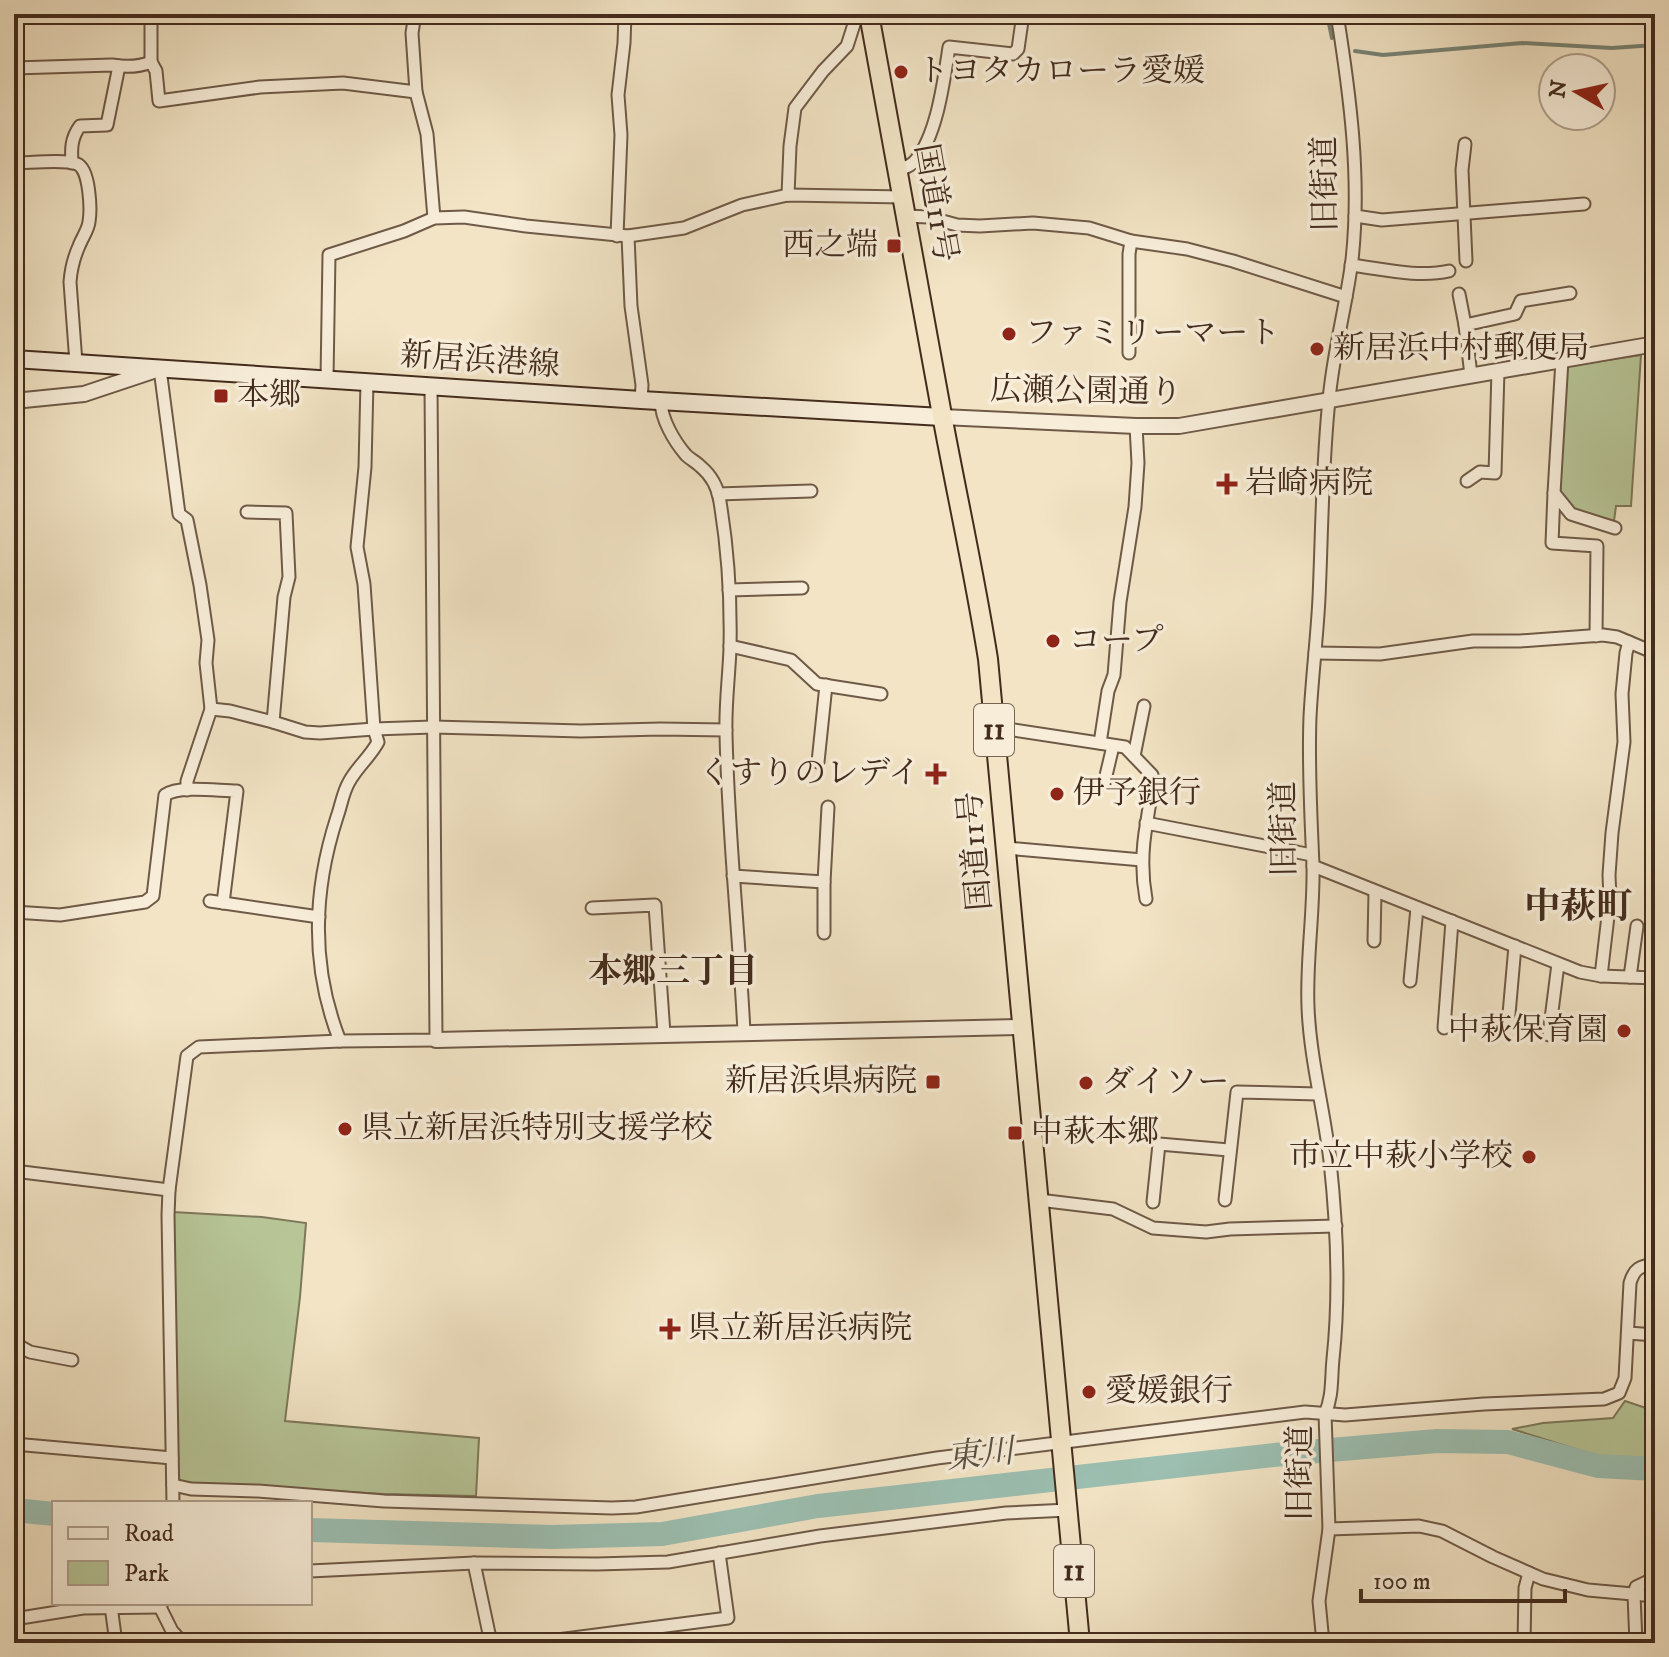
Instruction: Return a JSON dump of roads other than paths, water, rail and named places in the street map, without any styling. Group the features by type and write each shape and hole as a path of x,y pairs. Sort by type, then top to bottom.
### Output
{"highway":[{"name":"国道11号","path":"869,14 988,659 1080,1643"}],"main road":[{"name":"新居浜港線","path":"14,359 942,417"}],"street":[{"path":"151,14 151,62 156,71 159,101 260,87 343,83 416,92"},
{"path":"415,14 412,33 416,92 427,134 434,218"},
{"path":"625,14 618,95 622,236 642,385 641,400"},
{"path":"788,195 795,108 847,46 859,14"},
{"path":"899,170 914,163 925,146 941,100 949,47 1013,54 1018,49 1023,14"},
{"name":"旧街道","path":"1323,1643 1319,1601 1329,1529 1325,1419 1330,1402 1334,1345 1336,1226 1330,1162 1309,1032 1312,860 1309,770 1329,399 1351,265 1355,216 1356,172 1346,67 1337,14"},
{"path":"14,68 143,65 151,62"},
{"path":"72,163 74,135 80,126 107,125 119,66"},
{"path":"1465,144 1462,170 1466,261"},
{"path":"14,163 72,163 84,169 89,224 71,270 76,363"},
{"path":"327,379 329,255 434,218 464,217 622,236 684,228 742,205 788,195 905,206 928,217 957,225 1033,223 1089,228 1131,241 1187,249 1233,261 1346,297"},
{"path":"1355,216 1382,220 1584,204"},
{"path":"1129,353 1131,241"},
{"path":"1351,265 1417,273 1449,271"},
{"path":"1465,325 1515,314 1521,301 1570,293"},
{"path":"1459,294 1471,375"},
{"name":"広瀬公園通り","path":"942,417 1179,426 1655,344"},
{"path":"1562,360 1552,543 1597,546 1596,636"},
{"path":"14,401 84,394 160,369 179,514 187,520 208,640 206,663 211,709 187,781 187,790"},
{"path":"1467,481 1480,472 1495,473 1498,371"},
{"path":"340,1041 319,960 317,937 323,865 334,827 349,783 378,742 374,729 364,584 357,547 365,467 367,382"},
{"path":"431,386 436,1040"},
{"path":"661,401 664,421 686,455 704,469 714,482 718,494 729,590 726,730 744,1032"},
{"path":"1100,743 1108,691 1114,675 1120,602 1135,507 1138,463 1136,426"},
{"path":"718,494 811,491"},
{"path":"1554,493 1571,514 1615,528"},
{"path":"247,512 286,513 289,577 284,597 273,722"},
{"path":"729,590 802,588"},
{"path":"1315,653 1380,654 1463,642 1596,636 1617,637 1655,653"},
{"path":"1601,976 1610,899 1612,833 1624,742 1622,694 1629,642"},
{"path":"730,646 791,660 817,684 881,694"},
{"path":"818,762 826,685"},
{"path":"1134,756 1144,706"},
{"path":"211,709 320,733 433,727 581,731 726,730"},
{"path":"994,727 1125,747 1152,775 1142,860 1146,899"},
{"path":"1104,784 1113,746"},
{"path":"14,912 60,915 145,902 153,896 165,795 171,791 187,790 237,791 216,902 319,917"},
{"path":"824,933 828,807"},
{"path":"1146,823 1312,860 1375,892 1558,964 1601,976 1655,978"},
{"path":"1006,848 1142,860"},
{"path":"733,876 824,882"},
{"path":"1374,941 1375,892"},
{"path":"592,908 655,905 664,1034"},
{"path":"1410,981 1417,908"},
{"path":"1444,1028 1452,921"},
{"path":"1630,977 1637,926"},
{"path":"1509,1014 1515,946"},
{"path":"1549,1035 1558,964"},
{"path":"1022,1027 340,1041 199,1047 187,1056 169,1190 174,1493 191,1489 258,1491 384,1501 636,1507 937,1458 1062,1449 1305,1412 1325,1419 1484,1404 1604,1399 1619,1393 1623,1387 1632,1276 1641,1266 1655,1265"},
{"path":"1225,1200 1237,1092 1318,1094"},
{"path":"1153,1202 1159,1144 1229,1150"},
{"path":"14,1171 169,1190"},
{"path":"1039,1200 1113,1209 1153,1228 1206,1232 1336,1226"},
{"path":"1628,1333 1655,1335"},
{"path":"14,1343 30,1352 72,1360"},
{"path":"14,1444 172,1458"},
{"path":"312,1571 474,1563 668,1562 820,1536 1067,1504"},
{"path":"1329,1529 1419,1526 1442,1531 1543,1579 1588,1590 1655,1596"},
{"path":"534,1643 728,1618 719,1553"},
{"path":"474,1563 491,1643"},
{"path":"1524,1643 1525,1588 1529,1573"},
{"path":"1636,1643 1636,1587 1655,1578"},
{"path":"14,1619 83,1608 161,1605 172,1631 183,1643"},
{"path":"111,1606 116,1643"}],"waterway":[{"path":"1327,14 1332,38"},
{"path":"1355,51 1383,55 1522,43 1612,48 1655,45"},
{"name":"東川","path":"312,1530 552,1537 662,1534 818,1506 1283,1454 1437,1441 1508,1442 1598,1466 1655,1469"},
{"name":"東川","path":"14,1510 52,1514"}],"place":[{"name":"トヨタカローラ愛媛","path":"901,72"},
{"name":"西之端","path":"894,246"},
{"name":"ファミリーマート","path":"1009,334"},
{"name":"新居浜中村郵便局","path":"1317,349"},
{"name":"本郷","path":"221,396"},
{"name":"岩崎病院","path":"1227,484"},
{"name":"コープ","path":"1053,641"},
{"name":"くすりのレデイ","path":"936,774"},
{"name":"伊予銀行","path":"1057,794"},
{"name":"中萩保育園","path":"1624,1031"},
{"name":"新居浜県病院","path":"933,1082"},
{"name":"ダイソー","path":"1086,1083"},
{"name":"県立新居浜特別支援学校","path":"345,1129"},
{"name":"中萩本郷","path":"1015,1133"},
{"name":"市立中萩小学校","path":"1529,1157"},
{"name":"県立新居浜病院","path":"670,1329"},
{"name":"愛媛銀行","path":"1089,1392"}],"district":[{"name":"中萩町","path":"1578,907"},
{"name":"本郷三丁目","path":"673,972"}]}
